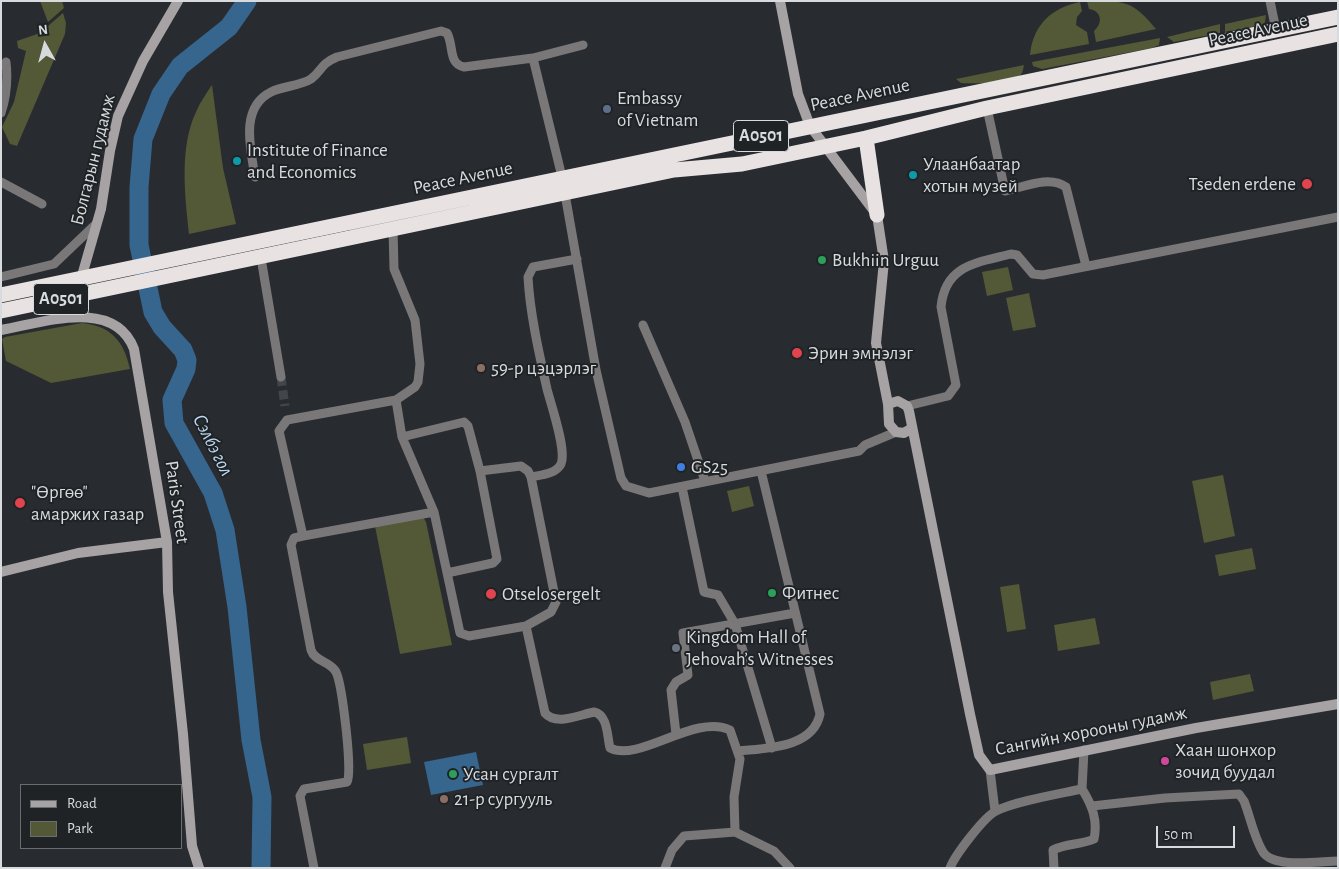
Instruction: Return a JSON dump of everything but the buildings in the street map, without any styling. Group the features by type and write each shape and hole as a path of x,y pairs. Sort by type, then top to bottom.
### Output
{"highway":[{"name":"Peace Avenue","path":"187,265 562,177 1338,17"},
{"name":"Peace Avenue","path":"187,265 261,258 674,170 742,164 866,138 987,108 1338,34"},
{"path":"866,138 877,215"},
{"name":"A0501","path":"1,311 120,279 187,265"},
{"name":"A0501","path":"1,295 81,279 120,279"}],"street":[{"name":"Болгарын гудамж","path":"81,279 101,209 112,142 123,103 143,61 178,1"},
{"path":"780,1 798,94 810,126 877,215 884,261 876,342 888,404 889,424 896,432"},
{"path":"1270,1 1276,30"},
{"path":"255,177 248,126 252,114 260,102 269,92 311,79 326,62 337,57 441,31 447,33 450,38 454,62 458,66 464,67 533,58 584,45"},
{"path":"533,58 562,177 596,370 621,478 626,486 649,493 761,471 859,451 865,445 896,432 904,433 912,428"},
{"path":"1,113 6,100 8,78 6,62"},
{"path":"987,108 1005,192 1048,181 1058,181 1066,187 1086,266"},
{"path":"1,182 42,204"},
{"path":"888,404 898,402 907,406 948,396 956,385 941,307 942,295 953,274 974,264 1011,254 1022,257 1033,274 1043,276 1338,217"},
{"path":"1,277 54,264 96,224"},
{"path":"303,536 279,431 282,425 287,420 396,400 410,392 418,382 420,364 416,320 394,269 393,229"},
{"path":"261,258 280,377"},
{"path":"531,477 554,472 562,460 528,277 533,267 577,259"},
{"name":"Paris Street","path":"1,330 87,316 110,323 128,336 139,366 167,542 168,592 183,734 192,846 199,868"},
{"path":"643,325 685,422 705,482"},
{"path":"396,400 402,437 434,512 460,633 469,636 526,626 551,612 556,602 531,477 528,471 521,466 480,471"},
{"name":"Сангийн хорооны гудамж","path":"907,406 979,755 990,770 1084,750 1338,704"},
{"path":"402,437 464,422 468,426 480,471 497,558 493,563 447,574"},
{"path":"739,751 772,748 802,739 818,724 820,714 761,471"},
{"path":"682,486 704,592 718,595 735,624 772,748"},
{"path":"314,868 300,796 304,789 347,782 350,774 337,674 328,664 313,655 291,545 294,538 434,512"},
{"path":"1,572 78,553 167,542"},
{"path":"676,734 670,690 676,682 688,676 683,633 795,613"},
{"path":"526,626 545,713 550,719 557,720 594,712 599,713 604,717 610,748 617,751 655,744 676,734 723,726 730,730 739,751 740,768 734,797 735,832"},
{"path":"1054,868 1053,850 1059,846 1085,844 1094,839 1096,829 1092,806 1082,789 1084,750"},
{"path":"990,770 995,811"},
{"path":"950,868 953,859 968,840 995,811 1082,789"},
{"path":"1092,806 1165,798 1239,794 1244,800 1263,853 1271,859 1282,863 1338,860"},
{"path":"665,868 672,850 684,836 735,832 774,851 790,868"}],"green space":[{"path":"40,1 62,1 64,8 48,22"},
{"path":"1087,1 1110,1 1127,4 1140,12 1156,29 1096,42 1094,31 1099,24 1100,18 1097,12 1089,9"},
{"path":"1080,2 1082,11 1077,17 1076,25 1087,32 1089,44 1030,55 1035,35 1045,20 1052,13"},
{"path":"63,13 66,23 65,34 17,146 10,144 2,127 14,102 26,51 18,48 17,41 40,33"},
{"path":"1266,15 1265,22 1262,25 1225,32 1225,24"},
{"path":"1220,24 1220,33 1174,42 1167,37"},
{"path":"1160,38 1159,45 1152,48 1042,69 1033,66 1032,62"},
{"path":"1024,65 1020,75 1006,80 961,83 956,79"},
{"path":"212,85 223,168 236,224 189,234 185,172 187,141 198,108"},
{"path":"1008,267 1013,290 987,296 982,272"},
{"path":"1029,293 1036,327 1013,331 1006,298"},
{"path":"82,323 101,328 115,337 124,350 130,369 51,383 6,361 2,339 5,337"},
{"path":"1223,475 1235,536 1204,543 1192,481"},
{"path":"749,486 754,506 732,512 727,491"},
{"path":"423,517 426,522 452,645 400,654 375,526"},
{"path":"1252,548 1256,569 1219,576 1215,555"},
{"path":"1019,584 1026,629 1007,632 1000,587"},
{"path":"1095,618 1100,644 1058,651 1054,625"},
{"path":"1250,674 1254,691 1213,700 1210,682"},
{"path":"407,737 411,763 367,770 363,744"}],"water":[{"name":"Усан сургалт","path":"476,752 483,785 431,795 424,762"}],"waterway":[{"name":"Сэлбэ гол","path":"247,1 229,27 180,66 161,94 143,139 139,187 139,245 153,312 162,327 183,350 187,360 186,369 172,400 174,423 213,493 225,530 237,607 251,740 262,797 261,868"}],"tunnel":[{"path":"281,377 285,406"}],"place":[{"name":"Embassy of Vietnam","path":"607,109"},
{"name":"Institute of Finance and Economics","path":"237,161"},
{"name":"Улаанбаатар хотын музей","path":"913,175"},
{"name":"Tseden erdene","path":"1307,184"},
{"name":"Bukhiin Urguu","path":"822,260"},
{"name":"Эрин эмнэлэг","path":"797,353"},
{"name":"59-р цэцэрлэг","path":"481,368"},
{"name":"GS25","path":"681,467"},
{"name":"\"Өргөө\" амаржих газар","path":"20,503"},
{"name":"Фитнес","path":"772,593"},
{"name":"Otselosergelt","path":"491,594"},
{"name":"Kingdom Hall of Jehovah’s Witnesses","path":"676,648"},
{"name":"Хаан шонхор зочид буудал","path":"1165,761"},
{"name":"Усан сургалт","path":"453,774"},
{"name":"21-р сургууль","path":"444,799"}]}
